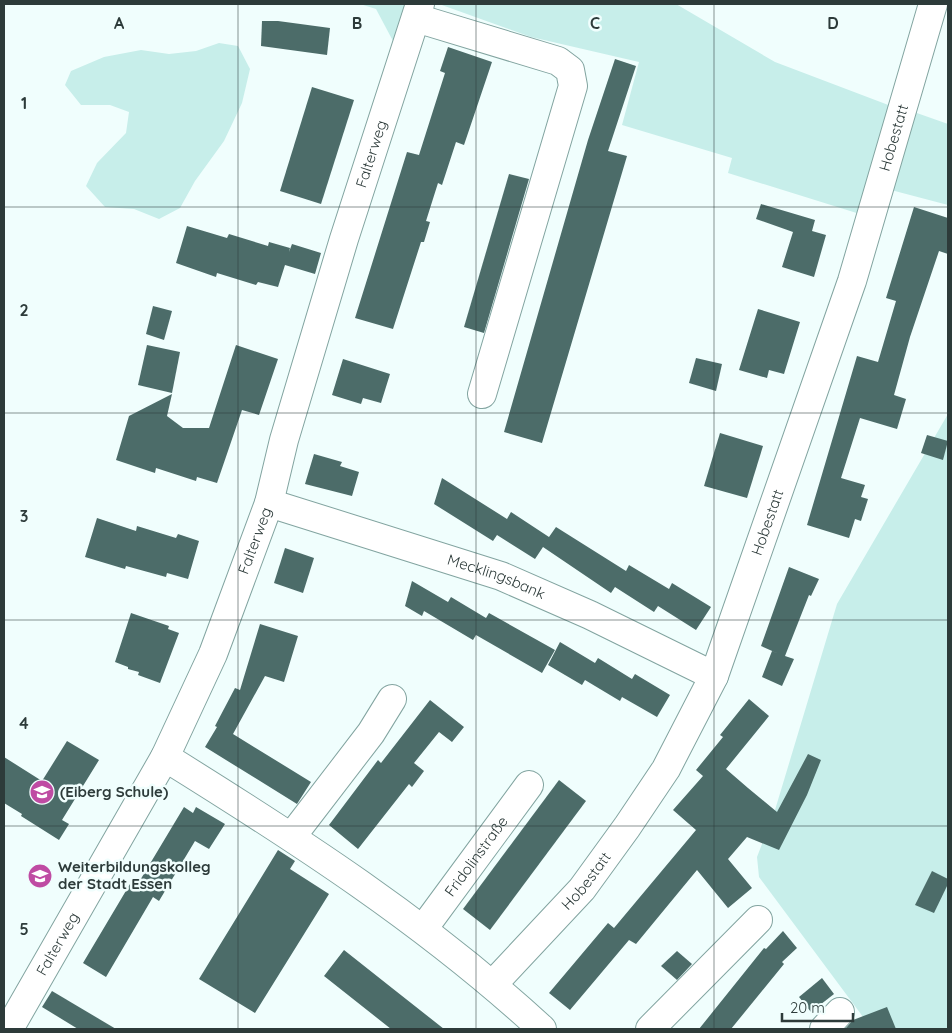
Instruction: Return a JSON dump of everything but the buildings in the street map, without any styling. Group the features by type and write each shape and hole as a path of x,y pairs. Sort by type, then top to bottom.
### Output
{"street":[{"name":"Hobestatt","path":"494,984 582,889 616,842 666,769 714,676 852,281 933,4"},
{"name":"Falterweg","path":"8,1029 165,757 213,654 269,503 284,440 377,134 418,11 558,61 570,70 573,86 482,394"},
{"name":"Mecklingsbank","path":"269,503 501,576 590,615 714,676"},
{"path":"292,836 371,733 392,699"},
{"path":"165,757 292,836 423,929 494,984 542,1029"},
{"name":"Fridolinstraße","path":"423,929 529,785"},
{"path":"650,1029 758,920"},
{"path":"4,1027 8,1029"}],"shaded area":[{"path":"360,4 405,4 393,41 376,9"},
{"path":"439,4 676,4 775,62 891,106 863,215 728,173 732,158 622,125 639,62 531,37"},
{"path":"219,43 238,46 250,69 242,103 224,141 195,181 180,208 159,219 134,209 105,207 86,186 97,163 126,133 129,112 110,105 81,105 65,85 71,71 104,57 141,50 169,54 196,51"},
{"path":"914,112 948,124 948,205 891,190"},
{"path":"948,414 948,1029 872,1029 759,877 757,857 775,810 837,604"}],"place":[{"name":"(Eiberg Schule)","path":"42,792"},
{"name":"Weiterbildungskolleg der Stadt Essen","path":"40,876"}]}
